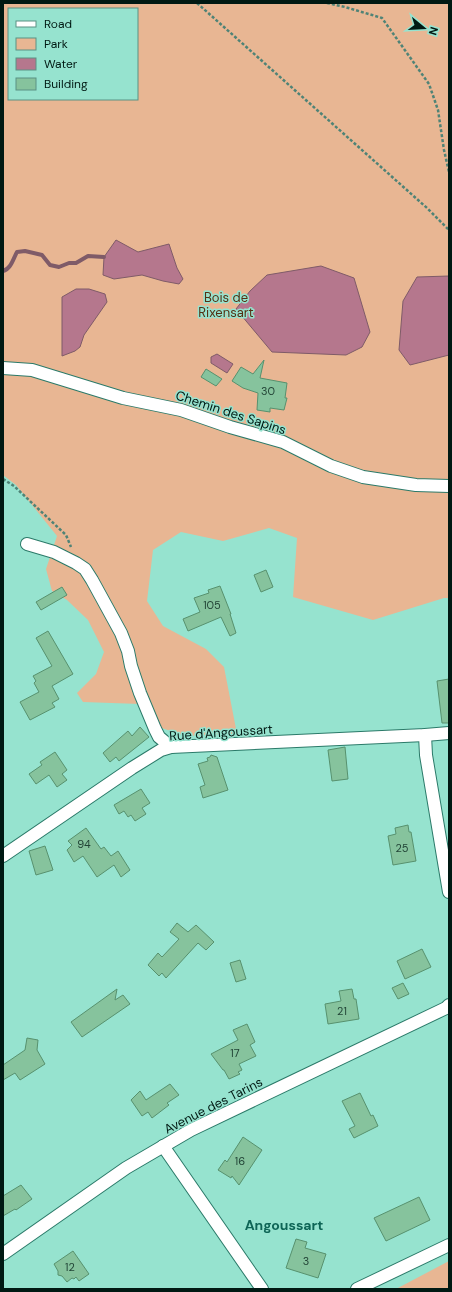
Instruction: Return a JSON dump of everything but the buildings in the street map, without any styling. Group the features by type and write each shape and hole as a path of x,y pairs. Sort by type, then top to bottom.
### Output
{"street":[{"name":"Chemin des Sapins","path":"3,368 32,370 123,398 181,410 230,428 283,442 331,466 364,477 416,485 449,486"},
{"path":"27,544 54,552 85,569 121,633 128,651 131,666 140,693 155,729 159,737 171,747"},
{"name":"Rue d'Angoussart","path":"3,856 132,768 161,750 171,747 449,733"},
{"path":"425,735 426,755 449,892"},
{"name":"Avenue des Tarins","path":"3,1254 126,1168 191,1130 446,1008 449,1005"},
{"path":"163,1146 262,1289"},
{"path":"357,1289 449,1245"}],"path":[{"path":"198,3 427,208 449,230"},
{"path":"327,3 382,18 429,84 438,110 449,172"},
{"path":"3,479 14,486 66,535 76,563"}],"green space":[{"name":"Bois de Rixensart","path":"3,3 449,3 449,598 444,598 373,620 293,597 297,538 269,528 223,541 181,532 153,550 147,601 163,626 206,649 224,667 237,734 185,736 156,726 140,704 83,702 77,693 96,674 104,652 88,620 67,600 52,591 46,569 57,536 16,485 3,475"},
{"path":"449,1261 449,1289 396,1289"}],"water":[{"path":"116,240 138,252 169,244 177,268 183,279 179,284 142,275 114,279 103,275 104,257"},
{"path":"321,266 354,278 370,332 362,347 346,355 272,352 236,309 250,291 267,275"},
{"path":"449,276 449,355 410,365 399,350 403,301 417,277"},
{"path":"76,289 89,289 105,294 107,302 84,335 80,347 75,351 62,356 62,297"},
{"path":"217,354 233,364 227,373 211,363 211,357"}],"waterway":[{"path":"3,271 10,266 17,252 25,251 42,255 50,265 59,267 69,263 76,263 88,256 104,257"}],"district":[{"name":"Angoussart","path":"284,1225"}]}
